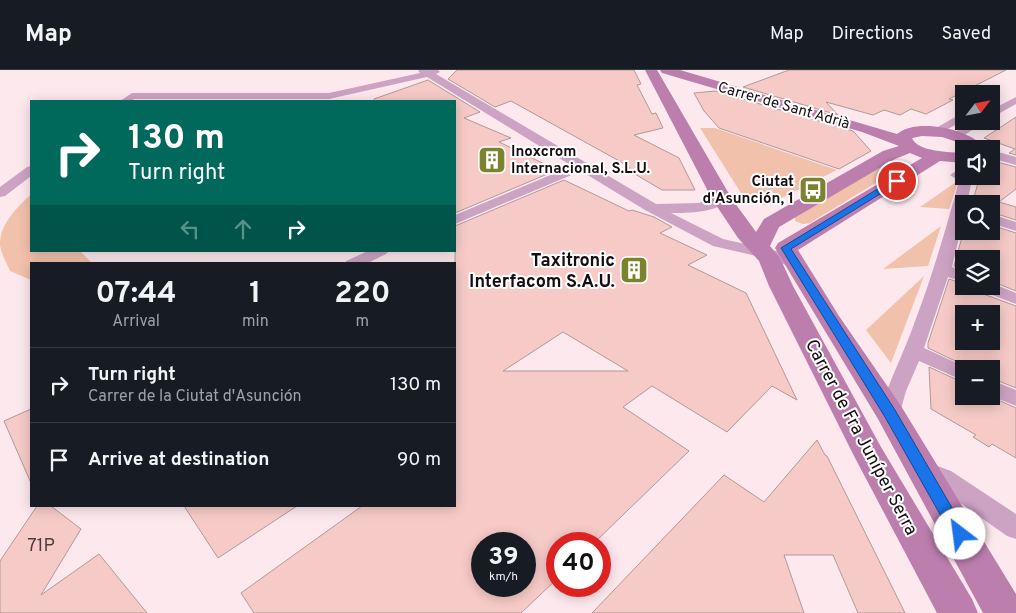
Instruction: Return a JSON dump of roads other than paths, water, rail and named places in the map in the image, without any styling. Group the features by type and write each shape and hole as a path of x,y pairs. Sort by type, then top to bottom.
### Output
{"street":[{"path":"128,99 330,96 426,72 443,70"},
{"name":"Carrer de Fra Juníper Serra","path":"651,70 722,199 745,234 774,254 827,316 890,414 1005,613"},
{"name":"Carrer de Sant Adrià","path":"666,70 908,140"},
{"name":"Carrer de Sant Adrià","path":"686,70 908,140"},
{"path":"426,72 650,207 718,243 774,254 938,156"},
{"path":"1000,110 1016,100"},
{"path":"774,254 771,223 889,154 908,140 935,132 955,121"},
{"path":"956,136 966,130"},
{"path":"935,132 965,140"},
{"path":"908,140 938,156 955,157"},
{"path":"1000,157 1016,161"},
{"path":"456,220 582,166"},
{"path":"0,193 30,171"},
{"path":"650,207 685,210 711,205 722,199"},
{"path":"1000,221 1016,227"},
{"path":"890,414 896,391 914,351 955,230"},
{"path":"356,262 379,252"},
{"name":"Carrer de Fra Juníper Serra","path":"774,254 785,294 870,456 958,613"},
{"path":"943,269 955,274"},
{"path":"1000,292 1016,299"},
{"path":"914,351 955,370"},
{"path":"1000,391 1016,399"},
{"path":"922,470 943,478 1016,528"}],"place":[{"name":"Inoxcrom Internacional, S.L.U.","path":"492,160"},
{"name":"Ciutat d'Asunción, 1","path":"813,190"},
{"name":"Taxitronic Interfacom S.A.U.","path":"634,270"}]}
